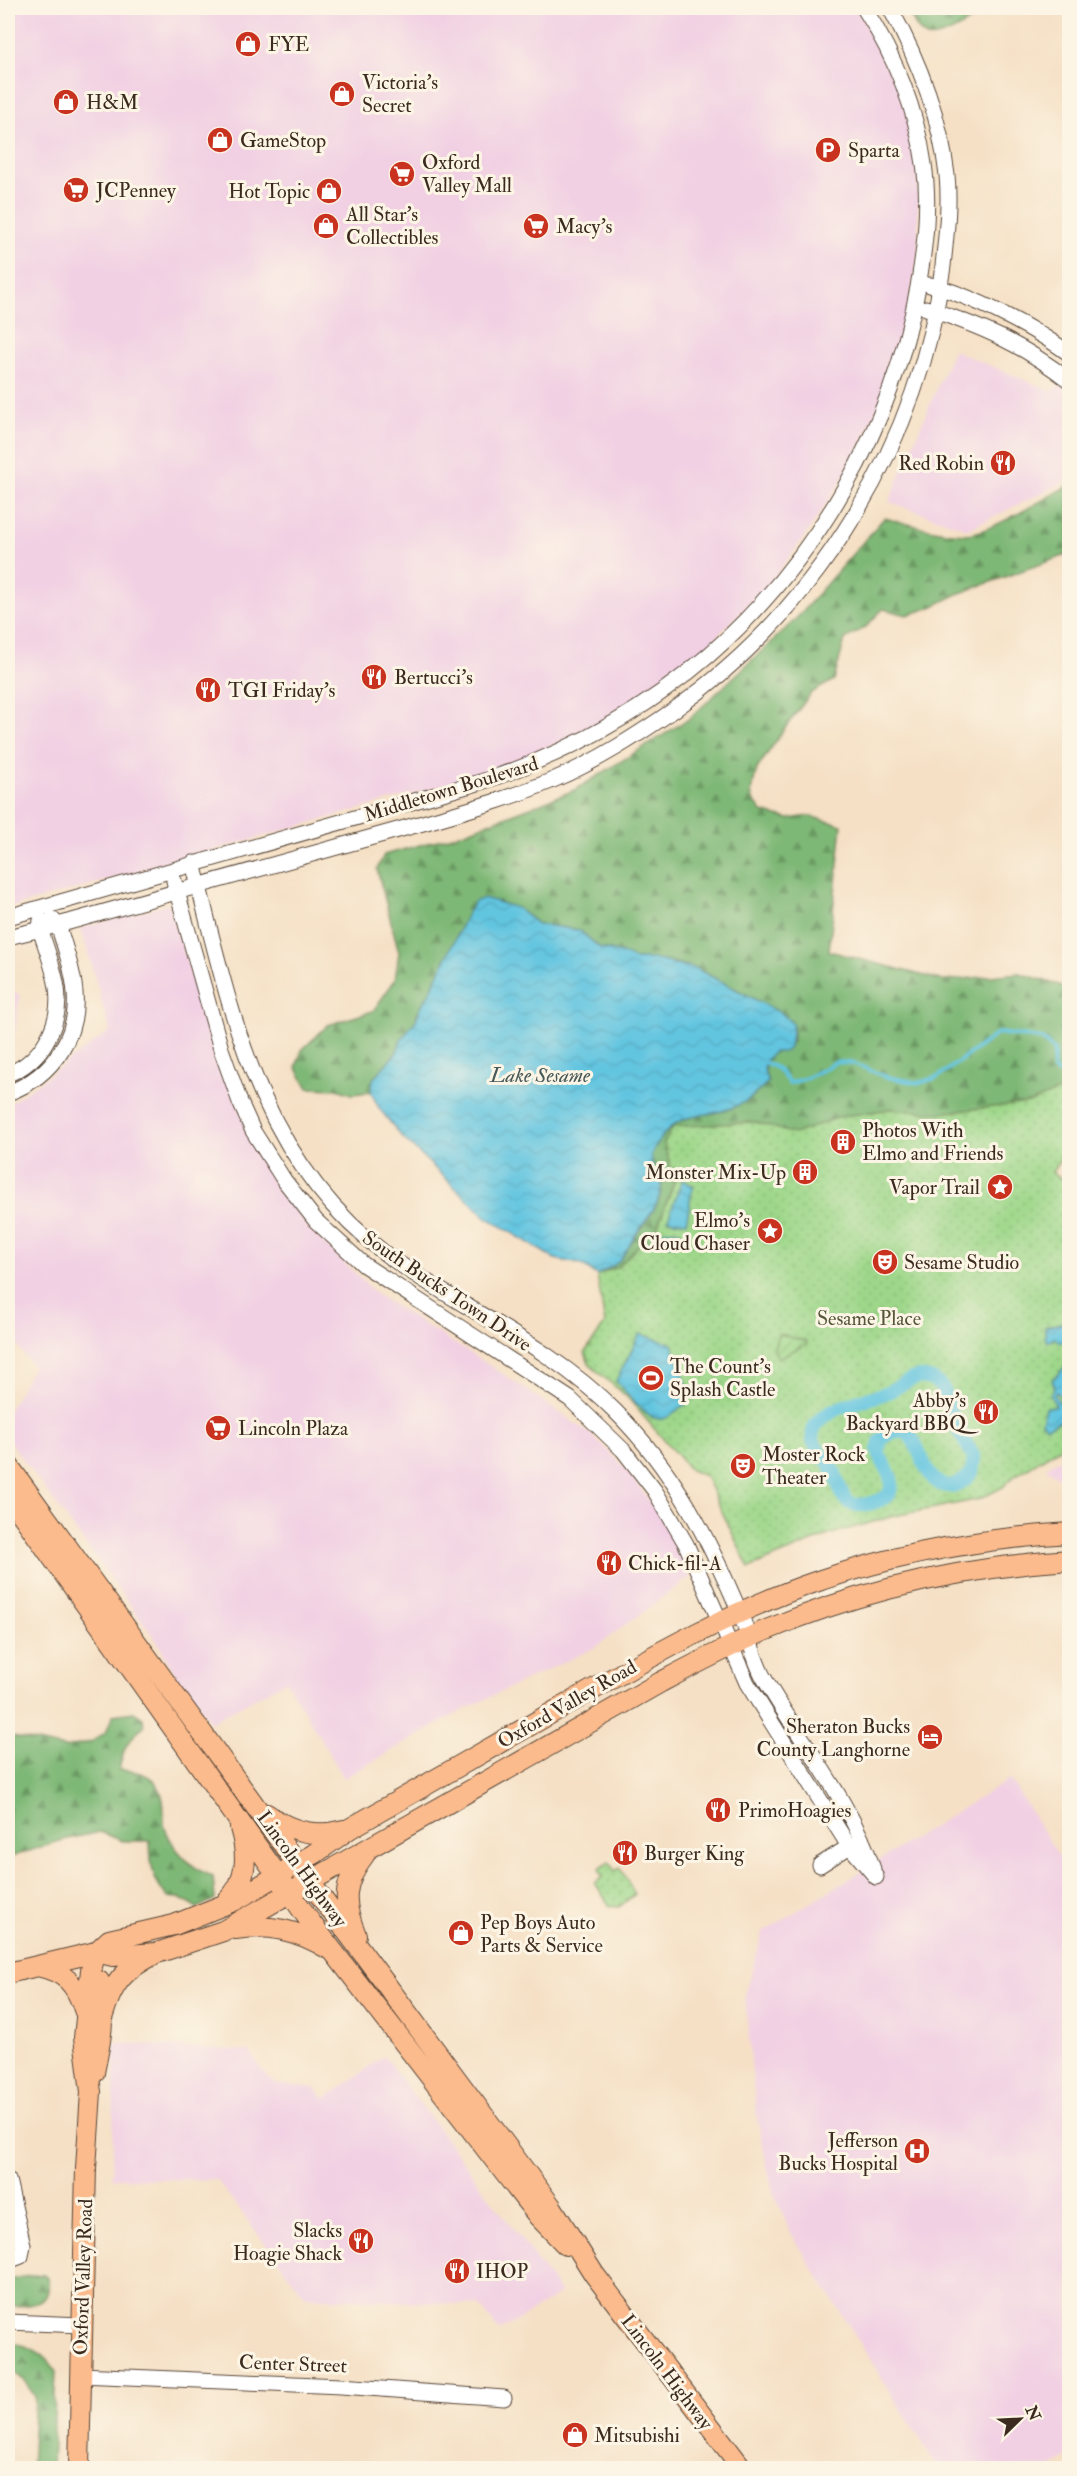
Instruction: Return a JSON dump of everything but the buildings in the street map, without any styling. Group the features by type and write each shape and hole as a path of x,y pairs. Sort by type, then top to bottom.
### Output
{"main road":[{"name":"Lincoln Highway","path":"8,1465 310,1882 551,2206 594,2274 742,2469"},
{"name":"Lincoln Highway","path":"8,1495 334,1952 538,2216 594,2274"},
{"name":"Oxford Valley Road","path":"78,2469 91,2086 84,2038 94,2015 90,1993 91,1970 96,1952 110,1940 174,1926 214,1911 297,1864 349,1829 648,1658 740,1612 821,1580 896,1559 984,1541 1070,1533"},
{"name":"Oxford Valley Road","path":"96,1952 113,1956 157,1953 223,1931 625,1701 750,1637 830,1606 891,1588 988,1568 1070,1560"},
{"path":"256,1807 276,1821 302,1832 332,1833 349,1829"},
{"path":"214,1911 234,1894 242,1882 246,1855 238,1820"},
{"path":"363,1954 349,1919 346,1894 355,1867 368,1850"},
{"path":"223,1931 252,1926 284,1929 301,1934 334,1952"},
{"path":"8,1973 96,1952"},
{"path":"37,1966 52,1969 69,1981 94,2015 120,1978 138,1963 157,1953"}],"street":[{"name":"Middletown Boulevard","path":"8,917 520,769 609,725 668,687 708,655 747,618 795,563 819,530 860,459 882,413 895,377 915,304 924,256 927,207 924,166 919,137 903,83 890,51 864,8"},
{"name":"Middletown Boulevard","path":"8,937 58,925 515,795 555,779 606,753 676,708 717,676 772,625 796,598 833,548 864,499 899,426 921,364 936,311 948,204 943,150 936,118 918,65 890,8"},
{"path":"919,283 940,288 1032,329 1070,354"},
{"path":"915,304 986,329 1040,358 1070,381"},
{"name":"South Bucks Town Drive","path":"171,869 221,1049 240,1102 264,1149 284,1180 316,1221 364,1265 570,1399 601,1427 644,1476 668,1511 686,1544 747,1683 850,1846 876,1877 861,1834 762,1675 740,1612 704,1533 674,1481 654,1454 597,1393 562,1366 387,1255 333,1206 302,1168 273,1120 256,1083 245,1052 193,863"},
{"path":"8,1093 32,1082 49,1067 62,1050 75,1011 74,983 58,925 41,908"},
{"path":"8,1074 22,1067 40,1050 55,1020 56,986 40,929 41,908"},
{"path":"820,1865 850,1846"},
{"path":"8,2180 23,2245 21,2256 8,2261"},
{"path":"8,2322 82,2325"},
{"name":"Center Street","path":"80,2375 341,2386 504,2398"}],"shaded area":[{"path":"8,8 857,8 895,76 913,133 918,178 918,260 905,323 886,388 865,437 840,483 768,586 692,660 635,706 518,762 452,783 8,908"},
{"path":"953,350 1051,391 1069,379 1069,480 968,529 889,502"},
{"name":"Lincoln Plaza","path":"169,904 218,1058 262,1163 309,1228 377,1295 500,1372 592,1435 627,1470 669,1528 690,1577 594,1648 463,1710 344,1778 286,1681 211,1722 177,1678 159,1644 8,1439 8,1411 33,1367 8,1333 8,1105 110,1031 81,928"},
{"path":"8,985 20,996 11,1058 8,1058"},
{"path":"1069,1454 1069,1488 1046,1467"},
{"name":"Jefferson Bucks Hospital","path":"1010,1779 1069,1873 1070,2455 1052,2468 938,2468 790,2231 772,2189 756,2113 745,1996 763,1932"},
{"path":"115,2043 249,2051 267,2077 277,2084 315,2088 325,2099 384,2056 561,2293 500,2331 478,2305 306,2297 217,2180 112,2178"}],"green space":[{"path":"907,8 989,8 948,33 931,37 919,31"},
{"path":"1069,485 1069,554 960,593 929,608 907,615 883,609 866,627 845,639 834,680 811,693 785,728 757,769 751,792 753,800 762,812 788,819 809,816 842,825 829,951 944,981 1019,973 1069,988 1069,1093 1059,1091 1030,1103 939,1113 890,1109 840,1117 794,1134 755,1122 673,1127 664,1143 675,1180 651,1244 639,1245 618,1267 597,1275 620,1260 659,1200 660,1174 653,1169 651,1155 661,1138 671,1128 681,1121 728,1109 753,1096 768,1082 765,1066 768,1056 793,1042 793,1024 783,1014 695,968 671,962 634,959 622,953 600,948 579,930 538,924 517,908 505,906 498,901 467,914 416,1020 401,1040 397,1052 373,1079 371,1092 352,1094 337,1089 308,1088 296,1067 302,1050 328,1025 373,1011 395,980 399,952 377,869 384,855 460,834 575,790 689,719 795,620 884,518 924,528 966,534 1002,522"},
{"name":"Sesame Place","path":"1059,1091 1069,1093 1069,1147 1052,1172 1069,1183 1069,1442 1013,1477 1003,1487 980,1499 894,1516 831,1534 749,1568 705,1476 690,1470 627,1397 589,1364 585,1352 605,1324 597,1275 618,1267 639,1245 651,1244 675,1181 664,1143 673,1127 755,1122 794,1134 840,1117 890,1109 939,1113 1030,1103"},
{"path":"778,1334 805,1340 807,1344 778,1358 774,1350"},
{"path":"134,1712 143,1718 144,1727 133,1736 127,1745 119,1770 142,1773 158,1785 164,1804 164,1825 168,1836 191,1864 213,1877 215,1899 197,1908 179,1898 167,1897 162,1890 153,1871 150,1841 123,1841 100,1832 62,1840 8,1858 8,1736 65,1748 91,1742 106,1732 113,1715"},
{"path":"609,1862 615,1871 620,1868 635,1894 619,1907 610,1906 595,1883 603,1877 599,1869"},
{"path":"44,2275 47,2278 47,2295 43,2300 31,2305 8,2306 8,2280"},
{"path":"8,2343 23,2345 42,2354 56,2371 52,2468 31,2468 35,2397 25,2381 8,2368"}],"water":[{"name":"Lake Sesame","path":"484,898 517,908 538,924 579,930 600,948 622,953 634,959 652,959 695,968 783,1014 793,1024 790,1045 785,1051 774,1052 768,1059 764,1069 768,1082 756,1093 743,1103 728,1109 681,1121 671,1127 661,1138 651,1155 653,1169 660,1173 659,1199 620,1260 597,1275 580,1264 555,1259 486,1217 402,1137 379,1108 371,1092 373,1079 397,1052 401,1040 416,1020 467,914 474,902"},
{"path":"682,1180 694,1186 686,1222 668,1219"},
{"path":"663,1231 680,1231 677,1244 659,1244"},
{"path":"1069,1321 1069,1342 1060,1342 1054,1338 1048,1342 1045,1338 1045,1327"},
{"name":"The Count's Splash Castle","path":"640,1334 672,1344 689,1390 687,1403 663,1419 657,1419 645,1412 616,1381"},
{"path":"1069,1363 1069,1407 1057,1392 1054,1395 1069,1417 1047,1427 1042,1422 1045,1407 1056,1406 1050,1395 1055,1387 1052,1380"}],"waterway":[{"path":"764,1062 778,1069 789,1083 807,1078 836,1062 852,1063 887,1077 919,1083 938,1077 998,1033 1041,1039 1054,1050 1053,1070 1070,1078"},
{"path":"920,1377 934,1380 943,1389 954,1423 974,1457 972,1472 955,1485 948,1486 937,1482 929,1473 912,1438 905,1432 895,1432 881,1440 878,1450 891,1479 889,1493 880,1500 863,1505 848,1502 831,1466 814,1443 813,1430 819,1421 838,1408 883,1394 920,1377"}],"place":[{"name":"FYE","path":"248,44"},
{"name":"Victoria's Secret","path":"342,94"},
{"name":"H&M","path":"66,102"},
{"name":"GameStop","path":"220,140"},
{"name":"Sparta","path":"828,150"},
{"name":"Oxford Valley Mall","path":"402,174"},
{"name":"JCPenney","path":"76,190"},
{"name":"Hot Topic","path":"329,191"},
{"name":"All Star's Collectibles","path":"326,226"},
{"name":"Macy's","path":"536,226"},
{"name":"Red Robin","path":"1003,463"},
{"name":"Bertucci's","path":"374,677"},
{"name":"TGI Friday's","path":"208,690"},
{"name":"Photos With Elmo and Friends","path":"843,1142"},
{"name":"Monster Mix-Up","path":"805,1172"},
{"name":"Vapor Trail","path":"1000,1187"},
{"name":"Elmo's Cloud Chaser","path":"770,1231"},
{"name":"Sesame Studio","path":"885,1262"},
{"name":"The Count's Splash Castle","path":"651,1378"},
{"name":"Abby's Backyard BBQ","path":"986,1412"},
{"name":"Lincoln Plaza","path":"218,1428"},
{"name":"Moster Rock Theater","path":"743,1466"},
{"name":"Chick-fil-A","path":"609,1563"},
{"name":"Sheraton Bucks County Langhorne","path":"930,1737"},
{"name":"PrimoHoagies","path":"718,1810"},
{"name":"Burger King","path":"625,1853"},
{"name":"Pep Boys Auto Parts & Service","path":"461,1933"},
{"name":"Jefferson Bucks Hospital","path":"917,2151"},
{"name":"Slacks Hoagie Shack","path":"361,2241"},
{"name":"IHOP","path":"457,2271"},
{"name":"Mitsubishi","path":"575,2435"}]}
